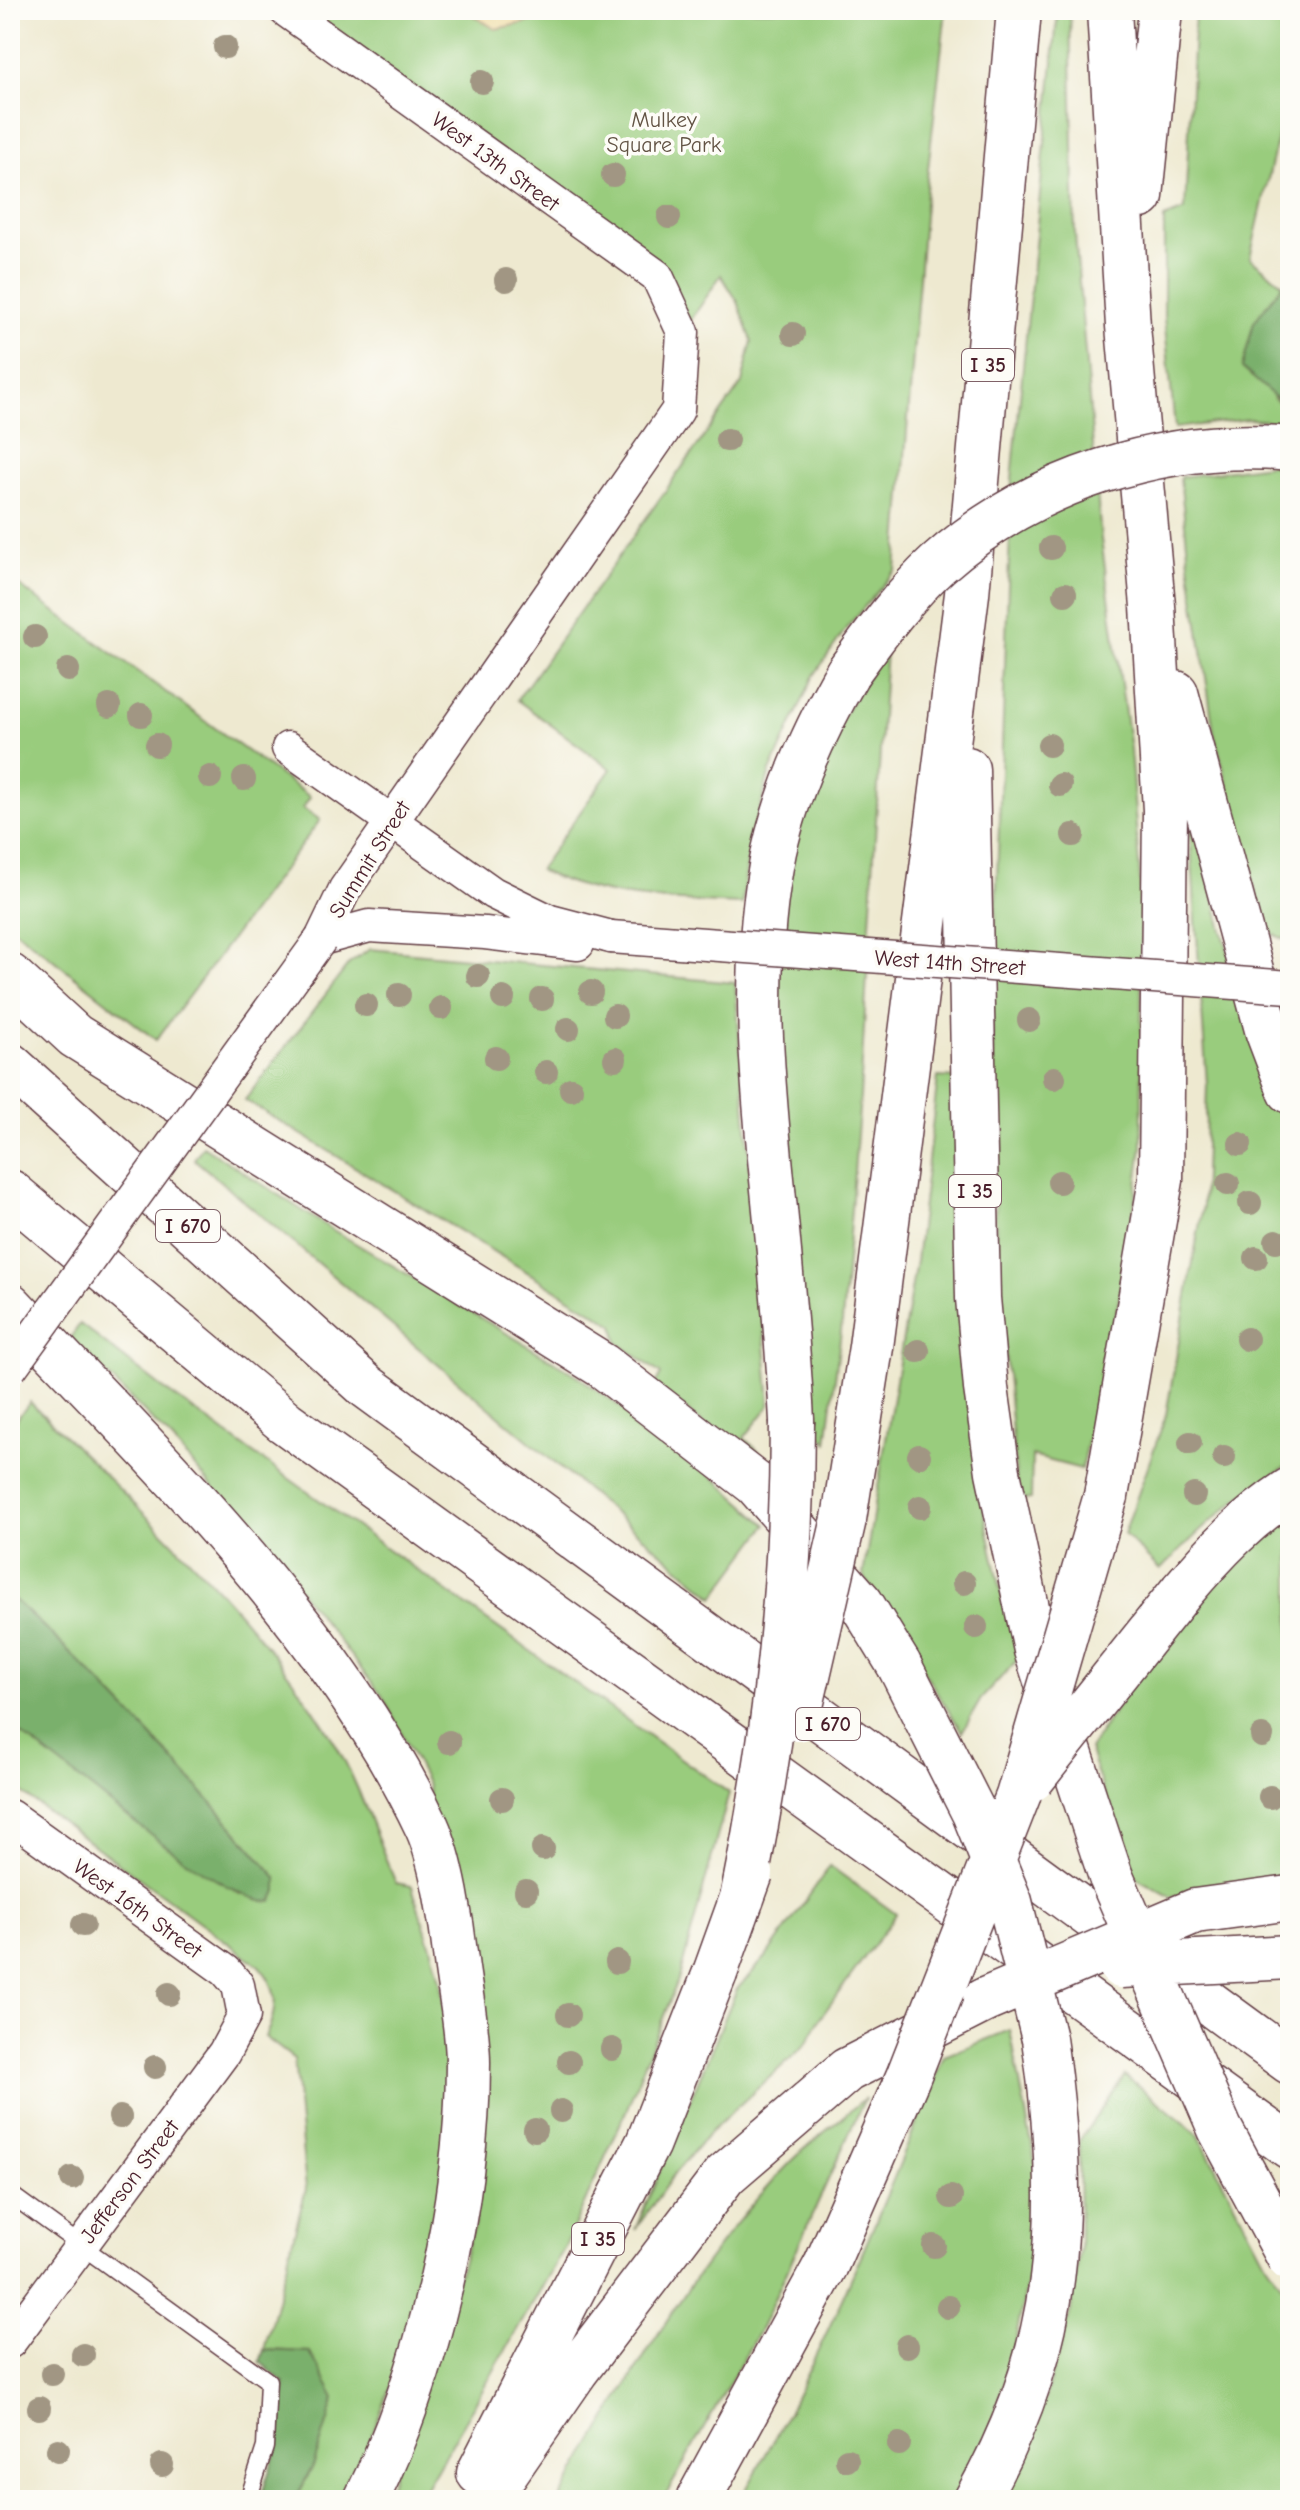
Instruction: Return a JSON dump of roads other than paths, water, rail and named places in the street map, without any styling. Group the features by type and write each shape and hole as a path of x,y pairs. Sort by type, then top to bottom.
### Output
{"highway":[{"path":"1008,136 1011,10"},
{"name":"I 35","path":"470,2500 477,2478 530,2369 648,2143 715,1973 789,1752 844,1519 871,1347 967,594 1019,10"},
{"path":"698,2500 826,2265 908,2077 1018,1796 1106,1496 1161,1180 1165,810 1153,606 1128,326 1109,10"},
{"path":"1128,326 1160,10"},
{"path":"742,1899 764,1790 781,1678 791,1534 792,1421 788,1332 759,1042 763,925 774,850 786,809 816,730 848,672 886,620 939,563 997,519 1022,505 1106,470 1166,454 1240,446 1290,449"},
{"name":"I 35","path":"967,594 970,1009 978,1298 998,1472 1036,1650 1111,1877 1220,2129 1290,2259"},
{"path":"1153,606 1268,1033 1290,1091"},
{"path":"10,976 75,1036 603,1366 756,1484 861,1603 899,1665 974,1813 1010,1902 1044,2039 1052,2094 1058,2229 1054,2286 1040,2349 1019,2413 976,2500"},
{"name":"I 670","path":"10,1065 366,1386 1290,2062"},
{"path":"10,1192 285,1422 1290,2147"},
{"path":"10,1305 174,1476 314,1644 361,1707 428,1831 452,1928 468,2061 458,2197 418,2369 366,2500"},
{"path":"1018,1796 1222,1544 1260,1510 1290,1490"},
{"path":"487,2500 576,2371 725,2175 847,2070 985,2000 1195,1911 1290,1898"},
{"path":"985,2000 1111,1967 1290,1957"}],"street":[{"name":"West 13th Street","path":"285,10 657,276 683,332"},
{"name":"Summit Street","path":"10,1369 321,939 345,889 678,410 683,332"},
{"name":"West 14th Street","path":"288,748 493,893 550,921 611,937 1290,987"},
{"name":"West 14th Street","path":"321,939 369,926 485,933 574,945 611,937"},
{"name":"West 16th Street","path":"10,1816 226,1971 238,1985 244,2016"},
{"name":"Jefferson Street","path":"10,2342 224,2053 244,2016"}],"lane":[{"path":"10,2194 268,2381 265,2447 248,2500"}],"park label":[{"name":"Mulkey Square Park","path":"664,132"}]}
